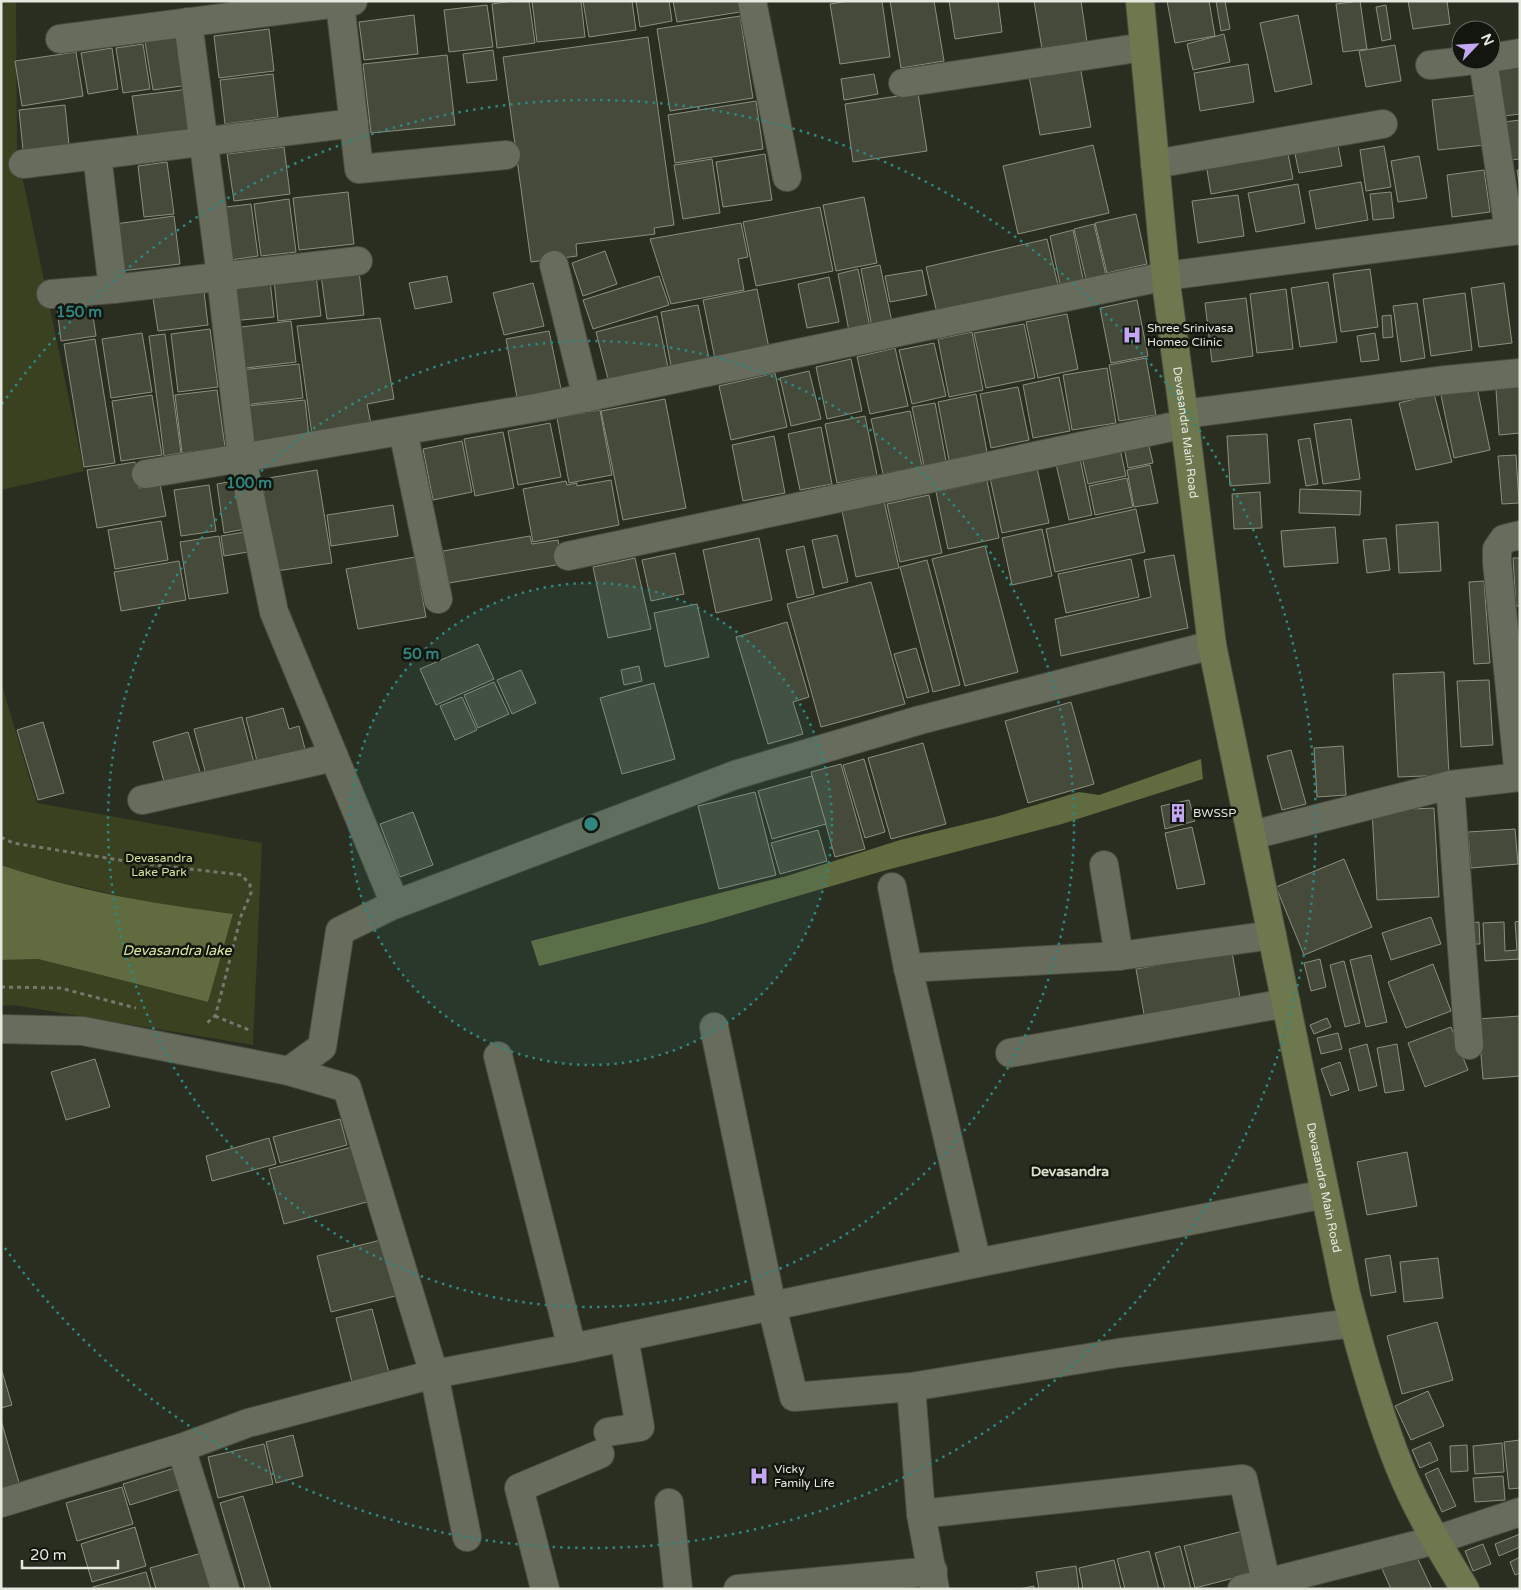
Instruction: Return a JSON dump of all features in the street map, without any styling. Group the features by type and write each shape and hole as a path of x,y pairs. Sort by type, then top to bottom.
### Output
{"main road":[{"name":"Devasandra Main Road","path":"1140,1 1166,276 1212,645 1232,743 1346,1294 1364,1366 1401,1470 1436,1540 1465,1589"}],"street":[{"path":"752,1 788,177"},
{"path":"60,39 347,2 354,122 359,169 506,155"},
{"path":"188,22 221,276 242,458 274,612 395,904"},
{"path":"903,82 1144,47"},
{"path":"1501,56 1520,53"},
{"path":"1430,65 1451,63"},
{"path":"146,474 588,398 1166,276 1515,230 1486,70"},
{"path":"23,164 354,122"},
{"path":"1155,164 1383,124"},
{"path":"97,155 113,289"},
{"path":"52,294 113,289 358,261"},
{"path":"554,265 588,398"},
{"path":"568,556 1185,419 1446,380 1520,373"},
{"path":"403,430 438,600"},
{"path":"1252,835 1450,785 1520,777 1514,676 1498,571 1497,549 1504,539 1520,535"},
{"path":"289,1071 322,1047 340,931 395,904 735,775 920,720 1212,645"},
{"path":"142,800 334,757"},
{"path":"1450,785 1469,1045"},
{"path":"1104,865 1119,956"},
{"path":"892,887 908,968 977,1263"},
{"path":"908,968 1119,956 1272,935"},
{"path":"1010,1053 1286,1003"},
{"path":"714,1027 772,1307 794,1397 911,1386 1118,1353 1353,1323"},
{"path":"1,1029 83,1031 289,1071 347,1088 434,1374 467,1537"},
{"path":"498,1056 572,1348"},
{"path":"1,1503 181,1448 248,1423 434,1374 572,1348 977,1263 1325,1194"},
{"path":"544,1589 519,1488 604,1443 640,1427 624,1336"},
{"path":"738,1589 934,1580 921,1514 911,1386"},
{"path":"181,1448 225,1589"},
{"path":"921,1514 1243,1479 1254,1586 1436,1540 1520,1512"},
{"path":"669,1503 678,1589"}],"path":[{"path":"1,837 13,843 129,862 242,875 250,885 251,893 241,916 215,1016 209,1023 203,1024"},
{"path":"1,987 60,988 140,1009"}],"green space":[{"path":"1,1 16,1 17,151 84,471 1,490"},
{"name":"Devasandra Lake Park","path":"1,682 37,803 262,843 253,1045 14,1005 1,1006 1,960 38,959 208,1002 233,915 152,903 32,876 1,865"}],"water":[{"path":"1201,759 1203,779 1062,824 883,871 706,923 539,966 531,941 787,876 900,840 995,817 1079,792 1099,795"},
{"name":"Devasandra lake","path":"1,865 58,882 116,896 233,914 208,1002 38,959 1,960"}],"building":[{"path":"529,1 535,43 497,48 492,4"},
{"path":"532,1 581,1 585,37 537,42"},
{"path":"583,1 632,1 636,30 589,37"},
{"path":"636,1 669,1 672,21 640,27"},
{"path":"673,1 739,1 740,12 677,22"},
{"path":"849,1 882,1 890,57 840,64 830,4"},
{"path":"890,1 934,1 944,61 901,68"},
{"path":"949,1 998,1 1002,32 955,39"},
{"path":"1034,1 1081,1 1087,42 1042,49"},
{"path":"1167,1 1209,1 1215,36 1175,43"},
{"path":"1216,1 1225,1 1230,29 1221,31"},
{"path":"1360,1 1367,49 1343,52 1336,4"},
{"path":"1408,1 1447,1 1450,24 1413,29"},
{"path":"487,5 493,47 449,52 444,10"},
{"path":"1386,5 1391,39 1382,41 1376,7"},
{"path":"414,15 418,54 364,60 359,22"},
{"path":"1298,15 1312,84 1275,92 1260,23"},
{"path":"740,16 753,98 670,111 657,29"},
{"path":"269,29 274,71 219,78 214,36"},
{"path":"1224,34 1230,62 1193,70 1187,44"},
{"path":"182,36 189,85 153,90 145,42"},
{"path":"648,37 674,225 654,228 655,234 576,244 577,256 531,262 503,57"},
{"path":"143,44 150,89 123,93 116,48"},
{"path":"1395,45 1401,81 1366,87 1359,51"},
{"path":"112,48 118,89 88,94 81,53"},
{"path":"493,50 497,80 467,83 463,54"},
{"path":"76,52 83,96 22,106 15,61"},
{"path":"447,55 455,125 371,133 363,64"},
{"path":"1248,64 1254,102 1200,111 1194,73"},
{"path":"1080,66 1091,127 1040,135 1029,76"},
{"path":"1520,67 1520,114 1504,116 1497,70"},
{"path":"273,74 278,117 225,124 220,80"},
{"path":"874,74 878,94 844,100 841,79"},
{"path":"190,89 195,130 138,137 132,96"},
{"path":"918,93 927,151 853,162 845,104"},
{"path":"1479,95 1485,145 1438,150 1432,100"},
{"path":"756,101 763,149 675,163 668,115"},
{"path":"65,105 69,145 23,150 19,110"},
{"path":"1520,120 1520,159 1511,160 1504,122"},
{"path":"1093,145 1109,213 1018,234 1003,166"},
{"path":"1338,146 1342,166 1299,173 1295,154"},
{"path":"1384,146 1391,187 1366,191 1360,150"},
{"path":"284,147 290,194 234,201 227,154"},
{"path":"1287,149 1293,179 1211,194 1206,164"},
{"path":"765,154 772,200 723,207 716,162"},
{"path":"1419,156 1427,198 1398,202 1391,161"},
{"path":"712,159 720,213 683,219 674,165"},
{"path":"167,162 174,214 144,217 138,166"},
{"path":"1484,170 1490,212 1452,217 1447,175"},
{"path":"1517,170 1520,170 1520,189"},
{"path":"1361,182 1368,220 1316,229 1309,191"},
{"path":"1298,184 1305,223 1256,232 1248,193"},
{"path":"348,192 354,244 299,250 293,198"},
{"path":"1391,192 1394,218 1373,220 1370,194"},
{"path":"1238,195 1244,236 1198,243 1192,201"},
{"path":"864,197 877,263 836,271 823,205"},
{"path":"289,199 296,252 261,256 254,204"},
{"path":"251,204 258,256 224,261 217,208"},
{"path":"820,207 833,271 756,286 743,222"},
{"path":"1136,214 1147,264 1107,273 1095,223"},
{"path":"174,216 180,264 121,271 115,224"},
{"path":"741,223 748,257 738,259 744,290 671,304 650,239"},
{"path":"1094,224 1106,275 1086,279 1074,229"},
{"path":"1073,230 1083,279 1060,284 1050,236"},
{"path":"1047,239 1058,285 937,313 926,267"},
{"path":"605,251 617,284 583,296 572,263"},
{"path":"880,265 892,322 872,327 861,269"},
{"path":"858,269 870,327 849,331 838,274"},
{"path":"1370,269 1378,327 1341,332 1333,274"},
{"path":"922,270 927,295 890,302 885,276"},
{"path":"359,271 364,315 327,319 321,275"},
{"path":"316,275 321,316 278,321 274,279"},
{"path":"447,276 452,302 415,309 409,283"},
{"path":"659,276 669,305 593,329 583,300"},
{"path":"829,277 839,322 807,328 798,284"},
{"path":"270,280 274,317 231,321 227,284"},
{"path":"1328,282 1337,342 1300,347 1291,288"},
{"path":"533,283 544,326 504,335 493,293"},
{"path":"1504,283 1512,343 1479,347 1471,288"},
{"path":"757,289 769,348 715,359 703,300"},
{"path":"1286,289 1293,349 1257,353 1250,294"},
{"path":"204,292 208,325 158,331 153,298"},
{"path":"1465,293 1472,350 1431,356 1423,299"},
{"path":"1246,298 1253,356 1212,362 1205,303"},
{"path":"1137,300 1148,356 1111,363 1100,308"},
{"path":"91,303 96,336 61,341 57,308"},
{"path":"1417,303 1425,358 1401,362 1393,306"},
{"path":"698,305 709,359 671,366 661,312"},
{"path":"1067,314 1078,369 1038,378 1026,322"},
{"path":"1391,315 1393,337 1383,338 1382,316"},
{"path":"657,316 668,367 609,383 596,332"},
{"path":"380,318 394,399 367,404 371,424 312,435 297,326"},
{"path":"291,321 296,362 238,369 233,328"},
{"path":"1024,324 1035,378 986,388 974,333"},
{"path":"210,329 218,387 178,392 171,334"},
{"path":"549,331 561,389 517,397 506,339"},
{"path":"972,332 983,390 949,397 938,339"},
{"path":"142,333 152,392 111,398 102,339"},
{"path":"1375,333 1379,360 1361,362 1357,336"},
{"path":"165,334 181,453 164,456 149,336"},
{"path":"95,339 115,463 84,467 64,344"},
{"path":"934,343 946,396 912,404 899,350"},
{"path":"895,348 908,406 870,414 857,357"},
{"path":"1146,358 1156,415 1119,421 1109,365"},
{"path":"851,359 862,411 827,419 816,367"},
{"path":"299,364 303,398 244,405 240,370"},
{"path":"1107,368 1116,423 1072,430 1063,375"},
{"path":"809,371 821,419 791,426 780,378"},
{"path":"775,373 787,427 731,440 719,386"},
{"path":"1059,377 1070,431 1033,438 1023,385"},
{"path":"1018,387 1029,440 991,448 980,394"},
{"path":"1477,387 1490,450 1454,458 1441,395"},
{"path":"1520,387 1520,433 1499,435 1496,389"},
{"path":"217,390 225,447 182,453 175,395"},
{"path":"976,394 987,452 949,460 938,402"},
{"path":"1434,394 1452,462 1416,470 1399,403"},
{"path":"152,395 162,455 121,461 112,401"},
{"path":"665,399 686,508 623,520 601,411"},
{"path":"305,400 309,437 251,444 247,406"},
{"path":"935,403 946,461 924,466 912,407"},
{"path":"600,410 612,475 569,483 557,418"},
{"path":"910,411 922,466 883,474 871,419"},
{"path":"865,416 877,475 837,483 825,424"},
{"path":"1351,419 1360,479 1323,484 1314,424"},
{"path":"550,423 561,477 518,485 508,431"},
{"path":"821,427 832,484 800,490 788,434"},
{"path":"503,432 514,488 475,496 464,439"},
{"path":"1267,434 1270,483 1230,486 1227,436"},
{"path":"774,436 785,493 743,501 732,445"},
{"path":"1310,438 1318,484 1306,486 1298,440"},
{"path":"462,441 472,492 433,500 423,449"},
{"path":"1148,442 1153,463 1128,468 1124,447"},
{"path":"1120,449 1126,476 1088,484 1082,457"},
{"path":"1516,455 1519,503 1502,504 1498,456"},
{"path":"1080,459 1092,515 1069,520 1056,464"},
{"path":"135,462 139,488 160,484 166,516 97,528 87,470"},
{"path":"1150,465 1158,503 1134,507 1127,470"},
{"path":"1037,468 1049,523 1002,533 990,478"},
{"path":"317,470 332,563 276,571 262,479"},
{"path":"1127,478 1133,507 1095,515 1089,486"},
{"path":"238,480 245,529 224,533 217,484"},
{"path":"611,480 619,525 533,542 523,489 566,481 567,485 577,483 577,486"},
{"path":"987,481 999,538 948,549 936,492"},
{"path":"209,485 216,531 181,536 174,490"},
{"path":"1300,489 1361,491 1360,515 1299,513"},
{"path":"1260,492 1262,528 1234,529 1232,494"},
{"path":"929,495 942,553 900,562 887,504"},
{"path":"884,501 899,568 856,577 842,511"},
{"path":"393,505 398,536 331,546 327,515"},
{"path":"1136,509 1145,552 1055,572 1046,529"},
{"path":"161,521 168,560 115,569 108,530"},
{"path":"1438,522 1441,571 1399,573 1396,525"},
{"path":"1335,527 1338,563 1284,567 1281,531"},
{"path":"1042,529 1052,576 1012,585 1002,538"},
{"path":"245,532 248,552 224,556 221,536"},
{"path":"837,535 848,582 823,588 812,540"},
{"path":"219,536 228,593 189,599 180,542"},
{"path":"530,536 532,544 558,540 562,564 449,583 443,551"},
{"path":"759,538 772,600 716,613 703,550"},
{"path":"1386,538 1390,570 1367,573 1363,540"},
{"path":"804,546 814,594 797,598 786,550"},
{"path":"985,546 1018,672 965,686 932,559"},
{"path":"675,553 684,594 651,601 642,560"},
{"path":"1174,555 1188,628 1061,656 1055,619 1151,597 1144,560"},
{"path":"415,557 426,617 358,629 346,569"},
{"path":"635,558 651,629 608,638 593,567"},
{"path":"1513,558 1520,558 1520,606 1516,606"},
{"path":"1131,559 1139,597 1066,613 1058,574"},
{"path":"927,560 960,685 933,692 900,567"},
{"path":"179,561 186,600 121,611 114,572"},
{"path":"1484,581 1490,663 1474,664 1469,582"},
{"path":"871,582 905,704 821,727 787,604"},
{"path":"697,604 709,657 665,667 654,613"},
{"path":"787,622 809,697 793,702 803,734 768,744 736,637"},
{"path":"478,644 494,679 436,705 420,669"},
{"path":"916,648 929,692 907,698 894,654"},
{"path":"639,666 642,681 624,685 621,670"},
{"path":"521,670 536,703 512,714 497,680"},
{"path":"1444,672 1449,775 1398,777 1393,674"},
{"path":"1489,680 1493,745 1461,747 1457,681"},
{"path":"494,682 509,714 478,728 464,695"},
{"path":"654,683 675,759 622,774 600,698"},
{"path":"462,697 477,730 455,740 440,706"},
{"path":"1071,702 1094,784 1028,803 1005,721"},
{"path":"283,708 289,729 299,726 305,749 257,761 246,718"},
{"path":"242,717 254,763 206,775 194,729"},
{"path":"43,722 64,793 38,800 17,730"},
{"path":"188,732 201,775 165,785 153,742"},
{"path":"923,743 946,824 891,839 868,758"},
{"path":"1343,746 1346,795 1317,797 1314,748"},
{"path":"1291,750 1306,804 1282,810 1267,756"},
{"path":"864,759 885,832 865,838 843,765"},
{"path":"841,764 865,849 835,857 811,772"},
{"path":"812,776 826,824 772,839 758,791"},
{"path":"755,792 776,875 719,889 698,806"},
{"name":"BWSSP","path":"1189,800 1195,821 1165,829 1161,806"},
{"path":"1434,808 1439,897 1377,900 1372,811"},
{"path":"413,812 433,865 400,877 380,824"},
{"path":"1192,827 1205,884 1177,889 1165,833"},
{"path":"1515,829 1518,864 1471,868 1468,832"},
{"path":"818,830 827,861 780,874 771,843"},
{"path":"1344,859 1372,927 1304,955 1276,887"},
{"path":"1431,917 1441,944 1391,960 1382,933"},
{"path":"1520,921 1520,959 1485,961 1483,923 1504,922 1505,951 1517,950 1515,922"},
{"path":"1479,922 1480,944 1471,944 1470,923"},
{"path":"1232,952 1241,1003 1145,1020 1136,969"},
{"path":"1371,955 1387,1022 1366,1027 1350,960"},
{"path":"1320,959 1326,987 1311,991 1304,963"},
{"path":"1344,961 1360,1023 1345,1027 1330,965"},
{"path":"1433,964 1451,1011 1406,1028 1388,982"},
{"path":"1520,1016 1520,1076 1483,1079 1478,1019"},
{"path":"1327,1018 1331,1027 1314,1034 1310,1025"},
{"path":"1451,1027 1468,1070 1425,1087 1408,1043"},
{"path":"1338,1033 1342,1049 1321,1054 1317,1038"},
{"path":"1367,1044 1377,1086 1359,1091 1349,1049"},
{"path":"1397,1044 1404,1090 1385,1093 1377,1048"},
{"path":"95,1059 110,1107 66,1120 51,1072"},
{"path":"1340,1062 1349,1090 1331,1096 1321,1069"},
{"path":"340,1119 347,1145 280,1163 273,1137"},
{"path":"269,1138 276,1164 212,1181 206,1156"},
{"path":"352,1147 367,1202 284,1224 269,1169"},
{"path":"1407,1152 1417,1206 1367,1215 1357,1162"},
{"path":"385,1239 399,1295 331,1312 317,1256"},
{"path":"1390,1255 1396,1292 1371,1296 1365,1259"},
{"path":"1438,1258 1443,1298 1404,1302 1400,1262"},
{"path":"372,1309 389,1373 352,1382 336,1318"},
{"path":"1437,1322 1453,1380 1402,1394 1387,1336"},
{"path":"1,1368 12,1405 1,1408"},
{"path":"1428,1391 1444,1426 1411,1440 1395,1406"},
{"path":"1,1420 22,1493 1,1499"},
{"path":"293,1435 303,1476 276,1483 266,1442"},
{"path":"1520,1440 1520,1488 1509,1489 1504,1442"},
{"path":"1430,1442 1438,1460 1420,1468 1412,1450"},
{"path":"1502,1443 1504,1472 1475,1474 1473,1446"},
{"path":"264,1444 273,1484 218,1498 208,1457"},
{"path":"1467,1445 1468,1471 1451,1472 1450,1446"},
{"path":"178,1467 184,1488 130,1505 123,1484"},
{"path":"1438,1468 1456,1506 1442,1512 1425,1474"},
{"path":"1503,1476 1505,1500 1475,1502 1473,1478"},
{"path":"122,1487 133,1524 77,1541 66,1503"},
{"path":"243,1496 271,1589 245,1589 220,1503"},
{"path":"135,1527 146,1566 92,1582 81,1544"},
{"path":"1247,1530 1257,1572 1195,1588 1184,1546"},
{"path":"1520,1534 1520,1547 1499,1556 1495,1544"},
{"path":"1483,1544 1491,1564 1473,1571 1465,1551"},
{"path":"1180,1546 1191,1589 1165,1589 1155,1553"},
{"path":"1149,1551 1159,1589 1125,1589 1117,1559"},
{"path":"1414,1551 1432,1589 1391,1589 1379,1562"},
{"path":"205,1552 216,1589 156,1589 150,1568"},
{"path":"1520,1557 1520,1573 1515,1575 1510,1562"},
{"path":"1114,1560 1121,1589 1083,1589 1079,1568"},
{"path":"1076,1566 1079,1589 1039,1589 1036,1572"},
{"path":"146,1572 151,1589 93,1589 93,1587"},
{"path":"1034,1586 1034,1589 1019,1589"}],"place":[{"name":"Shree Srinivasa Homeo Clinic","path":"1132,335"},
{"name":"BWSSP","path":"1178,813"},
{"name":"Vicky Family Life","path":"759,1476"}],"district":[{"name":"Devasandra","path":"1070,1171"}]}
